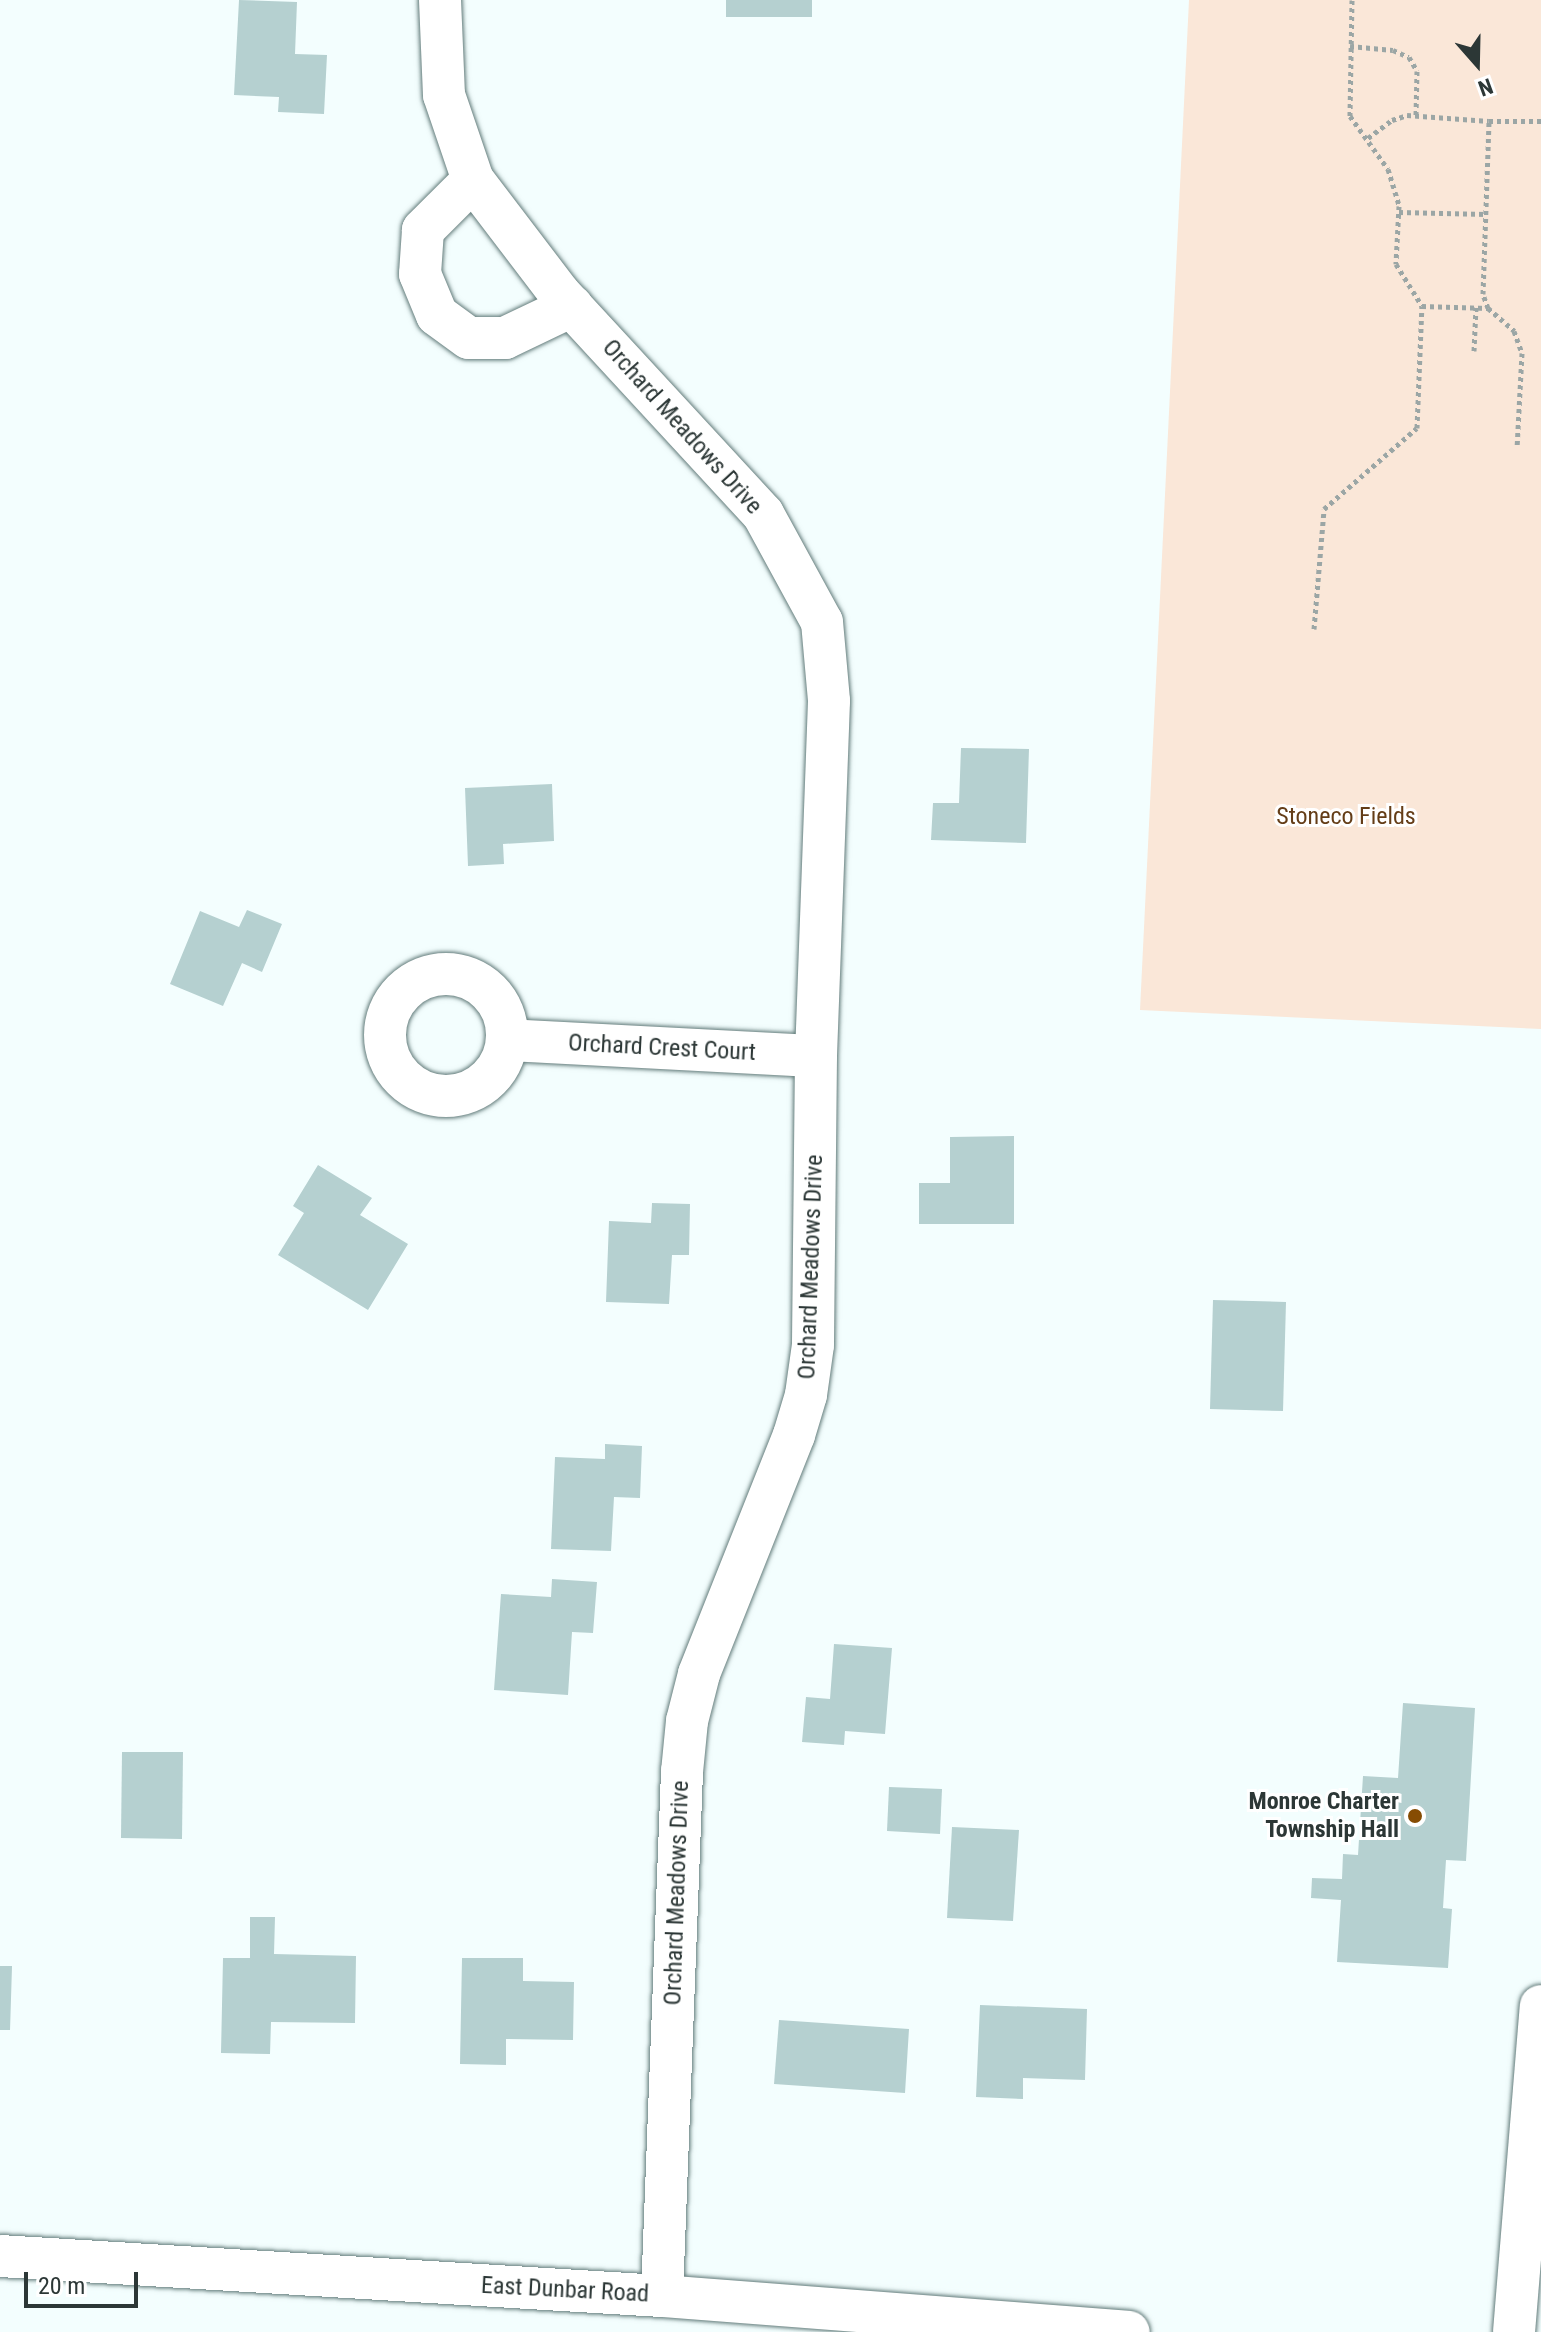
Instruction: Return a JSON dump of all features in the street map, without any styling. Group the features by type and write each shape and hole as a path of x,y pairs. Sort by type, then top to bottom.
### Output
{"street":[{"name":"Orchard Meadows Drive","path":"440,0 444,95 473,180 572,306 763,514 822,622 829,701 816,1056 813,1345 806,1395 699,1674 687,1721 682,1772 662,2296"},
{"path":"473,180 423,230 420,274 437,315 469,338 505,338 572,306"},
{"name":"Orchard Crest Court","path":"507,1040 816,1056"},
{"path":"1514,2332 1541,2006"},
{"name":"East Dunbar Road","path":"0,2256 662,2296 1129,2332"}],"path":[{"path":"1314,629 1324,509 1417,428 1422,306 1396,264 1399,212 1388,169 1350,116 1352,0"},
{"path":"1350,46 1393,50 1409,57 1417,71 1416,116"},
{"path":"1368,138 1392,120 1416,116 1541,121"},
{"path":"1489,121 1483,294 1488,308 1514,331 1522,353 1517,448"},
{"path":"1399,212 1486,214"},
{"path":"1422,306 1488,308"},
{"path":"1474,351 1476,307"}],"green space":[{"name":"Stoneco Fields","path":"1189,0 1541,0 1541,1029 1140,1010"}],"building":[{"path":"239,0 297,2 295,54 327,55 324,114 278,112 279,97 234,95"},
{"path":"726,0 812,0 812,17 726,17"},
{"path":"961,748 1029,749 1026,843 931,840 933,803 959,803"},
{"path":"552,784 554,841 503,844 504,864 468,866 465,788"},
{"path":"247,910 282,924 262,972 242,963 223,1006 170,984 200,911 239,927"},
{"path":"1014,1136 1014,1224 919,1224 919,1183 950,1183 950,1137"},
{"path":"318,1165 372,1198 360,1215 408,1244 368,1310 278,1255 304,1213 293,1206"},
{"path":"652,1203 690,1204 689,1255 672,1255 669,1304 606,1302 609,1221 651,1223"},
{"path":"1213,1300 1286,1302 1283,1411 1210,1409"},
{"path":"605,1444 642,1446 640,1498 614,1497 611,1551 551,1549 555,1457 605,1459"},
{"path":"552,1579 597,1582 593,1633 572,1632 568,1695 494,1690 501,1594 551,1597"},
{"path":"834,1644 892,1648 885,1734 845,1731 844,1745 802,1742 806,1697 830,1699"},
{"name":"Monroe Charter Township Hall","path":"1403,1703 1475,1708 1466,1861 1446,1860 1443,1908 1452,1909 1448,1968 1337,1962 1341,1900 1311,1898 1312,1878 1342,1879 1343,1854 1358,1855 1363,1776 1398,1778"},
{"path":"122,1752 183,1752 182,1839 121,1838"},
{"path":"889,1787 942,1789 940,1834 887,1831"},
{"path":"952,1827 1019,1830 1013,1921 947,1918"},
{"path":"250,1917 275,1917 274,1954 356,1956 355,2023 271,2022 270,2054 221,2053 223,1958 250,1958"},
{"path":"462,1958 523,1958 523,1981 574,1982 573,2040 506,2039 506,2065 460,2064"},
{"path":"0,1966 12,1966 10,2030 0,2030"},
{"path":"980,2005 1087,2009 1085,2080 1023,2078 1023,2099 976,2097"},
{"path":"779,2020 909,2029 905,2093 774,2084"}],"place":[{"name":"Monroe Charter Township Hall","path":"1415,1816"}]}
